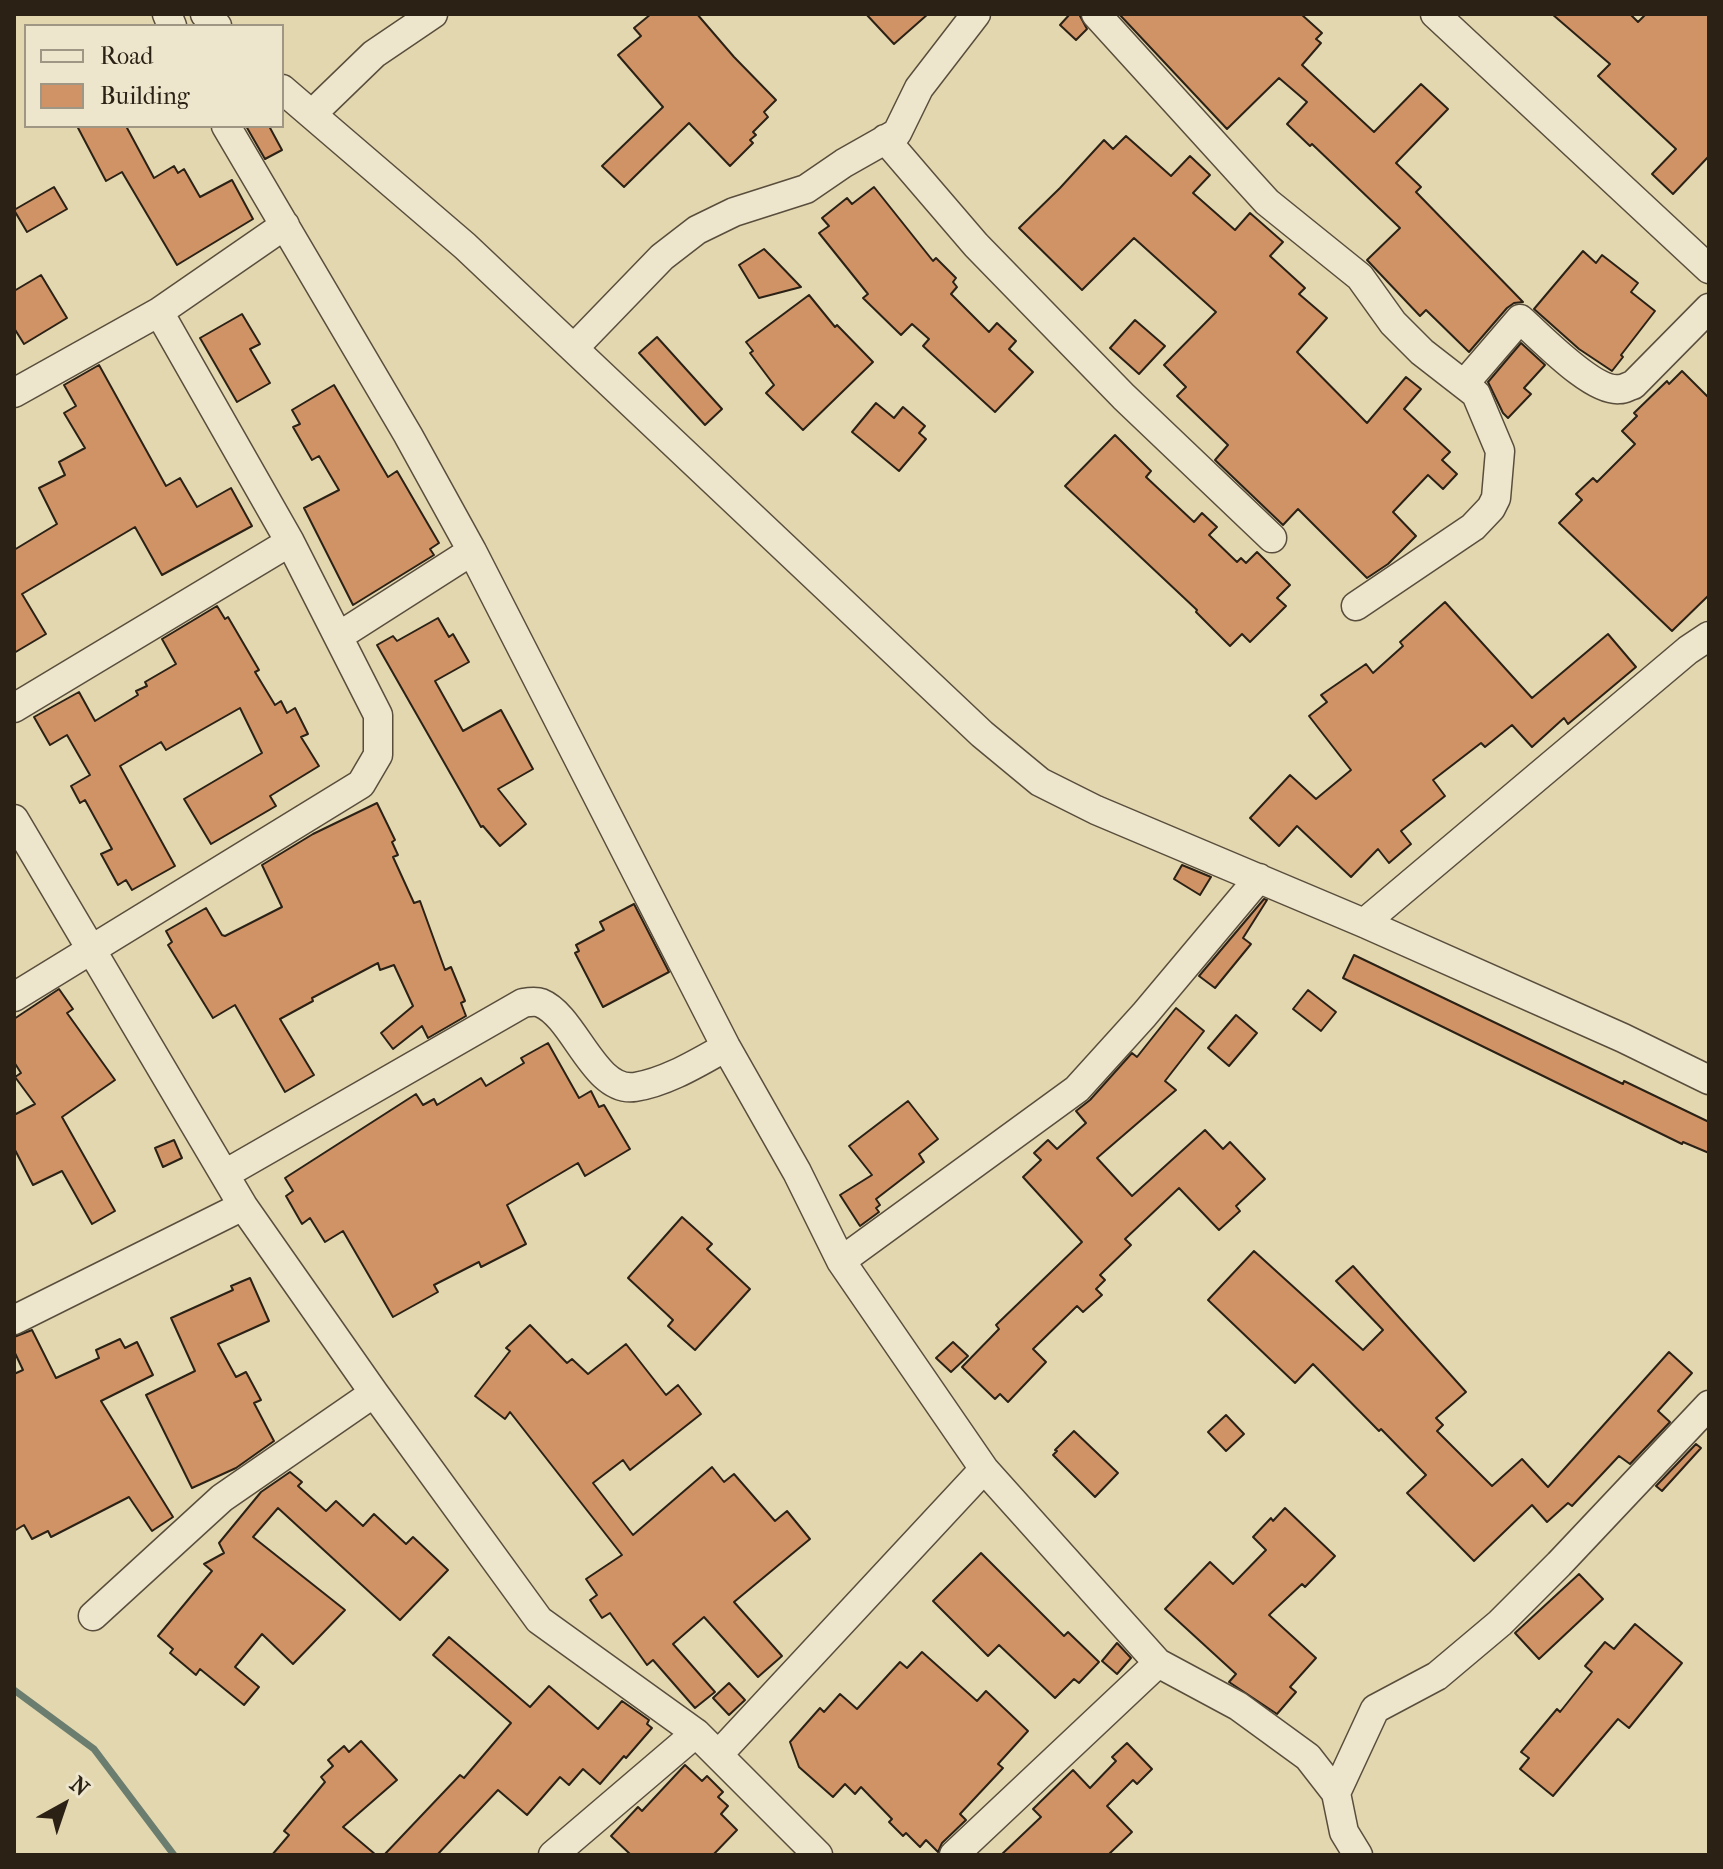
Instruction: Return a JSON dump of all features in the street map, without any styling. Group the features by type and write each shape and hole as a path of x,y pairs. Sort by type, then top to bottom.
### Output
{"street":[{"path":"312,114 374,54 433,14"},
{"path":"574,348 662,257 697,230 734,212 806,189 897,133 919,88 976,14"},
{"path":"1096,14 1267,202 1360,277 1401,332 1476,394 1500,451 1496,498 1491,508 1473,527 1356,606"},
{"path":"1435,14 1709,269"},
{"path":"284,91 465,246 982,734 1040,782 1096,810 1364,923 1623,1038 1709,1080"},
{"path":"227,128 408,435 472,551 726,1047 797,1172 841,1261 984,1469 1158,1663 1238,1706 1308,1757 1336,1793 1344,1832 1358,1855"},
{"path":"885,139 986,256 1124,397 1272,538"},
{"path":"14,393 159,312 285,225"},
{"path":"1465,383 1520,319 1575,368 1604,387 1619,390 1633,385 1709,308"},
{"path":"14,997 361,784 378,755 378,715 339,636 290,542 159,312"},
{"path":"14,708 290,542"},
{"path":"339,636 472,551"},
{"path":"1364,923 1688,650 1709,636"},
{"path":"14,819 243,1206 539,1620 696,1733 818,1855"},
{"path":"841,1261 1077,1089 1144,1015 1259,878"},
{"path":"225,1174 523,1003 539,1002 554,1012 602,1073 617,1085 634,1087 683,1071 726,1047"},
{"path":"14,1320 243,1206"},
{"path":"93,1616 222,1498 374,1393"},
{"path":"1308,1757 1347,1744 1375,1709 1437,1676 1500,1623 1709,1405"},
{"path":"718,1755 984,1469"},
{"path":"954,1855 1158,1663"},
{"path":"1336,1793 1375,1709"},
{"path":"553,1855 696,1733"}],"building":[{"path":"651,14 697,14 776,100 764,112 768,117 753,132 756,135 750,140 753,143 730,166 689,123 624,187 602,166 663,107 618,55 641,36 634,28"},
{"path":"866,14 928,14 894,44"},
{"path":"1070,14 1079,14 1087,29 1076,40 1060,25"},
{"path":"1119,14 1301,14 1322,33 1316,39 1321,43 1302,65 1374,132 1421,84 1448,109 1396,163 1421,187 1416,192 1523,302 1507,308 1469,352 1426,310 1420,316 1367,260 1400,228 1287,124 1307,102 1279,78 1227,129"},
{"path":"1552,14 1630,14 1638,22 1646,14 1709,14 1709,156 1673,194 1652,174 1676,149 1598,76 1610,64"},
{"path":"78,128 127,128 154,178 174,166 178,173 184,169 200,197 232,180 253,219 177,265 122,172 106,181"},
{"path":"247,128 270,128 282,150 265,159"},
{"path":"1126,136 1171,176 1190,156 1210,175 1193,193 1235,230 1250,213 1283,242 1270,256 1305,288 1299,294 1327,318 1297,352 1367,423 1406,377 1421,389 1404,409 1450,452 1442,460 1457,474 1443,489 1428,475 1393,512 1416,536 1388,564 1367,578 1298,509 1283,525 1215,460 1228,445 1177,396 1186,387 1164,365 1216,312 1134,238 1082,290 1019,228 1104,140 1113,149"},
{"path":"54,187 67,209 27,232 14,210"},
{"path":"874,187 933,261 936,258 956,278 953,282 957,287 951,294 989,332 997,323 1016,341 1009,349 1033,372 995,412 923,346 929,339 912,324 901,335 863,298 868,294 819,233 829,226 822,218 847,198 852,204"},
{"path":"764,249 801,287 759,298 739,265"},
{"path":"1583,251 1596,263 1602,255 1638,283 1631,292 1655,311 1612,371 1579,349 1534,309"},
{"path":"41,275 67,318 24,344 14,328 14,291"},
{"path":"809,295 835,327 837,325 873,362 803,430 766,393 774,385 750,353 753,351 746,342"},
{"path":"242,314 260,344 250,349 270,383 237,402 200,338"},
{"path":"1135,320 1165,346 1139,374 1110,348"},
{"path":"657,337 722,409 705,425 639,353"},
{"path":"1521,343 1545,365 1524,388 1531,394 1508,418 1488,382"},
{"path":"99,365 166,486 180,478 197,507 231,488 252,526 162,575 135,527 22,594 46,634 14,653 14,550 57,524 39,488 65,475 59,462 85,448 64,413 76,406 64,385"},
{"path":"1682,371 1709,398 1709,595 1672,631 1559,523 1582,500 1576,494 1593,478 1597,482 1635,444 1622,431 1637,416 1634,413"},
{"path":"334,385 388,477 397,471 439,543 430,549 434,555 353,605 304,508 339,490 319,456 312,460 293,427 300,424 292,410"},
{"path":"876,403 894,418 903,407 925,426 919,433 926,439 899,471 852,432"},
{"path":"1115,435 1151,471 1146,477 1194,522 1202,513 1217,527 1209,535 1237,562 1241,558 1246,563 1257,552 1290,585 1277,598 1286,606 1250,642 1242,634 1230,646 1197,610 1065,486"},
{"path":"1445,602 1532,698 1608,634 1636,667 1568,724 1564,718 1532,747 1512,725 1485,747 1481,743 1433,780 1445,796 1401,831 1411,844 1389,863 1378,849 1351,877 1297,826 1279,846 1250,818 1290,775 1316,799 1351,770 1309,716 1327,702 1321,695 1366,664 1373,673 1403,646 1400,642"},
{"path":"217,606 225,619 228,617 275,705 281,701 287,713 295,708 308,734 301,737 319,766 270,796 276,806 211,844 184,799 262,753 240,708 166,750 161,742 120,766 175,866 132,890 126,880 118,885 101,854 112,849 85,800 80,803 71,786 90,775 67,735 50,745 34,717 79,692 95,721 138,695 136,691 147,686 145,682 176,664 162,639"},
{"path":"438,618 449,637 453,634 469,662 435,681 463,731 501,710 533,769 498,789 526,824 500,846 481,827 377,645 393,636 397,641"},
{"path":"377,803 395,840 392,842 398,855 393,857 414,903 420,901 445,970 451,967 465,1001 461,1003 466,1016 428,1038 422,1026 393,1049 381,1033 413,1006 394,965 380,970 378,963 280,1019 314,1075 285,1092 235,1005 213,1018 168,945 172,942 166,931 206,908 225,936 282,907 262,865 313,834"},
{"path":"1182,865 1211,877 1200,895 1174,879"},
{"path":"1264,899 1267,900 1243,938 1251,944 1215,988 1199,976"},
{"path":"634,904 669,972 603,1007 575,953 579,951 576,945 604,930 600,922"},
{"path":"1354,955 1709,1122 1709,1153 1682,1144 1343,978"},
{"path":"59,989 73,1009 67,1013 115,1080 62,1117 115,1211 92,1224 62,1171 33,1185 14,1148 14,1115 35,1104 15,1077 21,1073 14,1062 14,1019"},
{"path":"1308,990 1336,1012 1321,1031 1293,1009"},
{"path":"1176,1008 1204,1031 1165,1081 1176,1090 1097,1158 1132,1196 1205,1130 1223,1149 1230,1142 1265,1179 1236,1206 1240,1211 1219,1230 1179,1188 1125,1239 1131,1245 1100,1275 1105,1280 1096,1289 1102,1295 1083,1312 1077,1306 1033,1349 1046,1362 1008,1402 1000,1394 995,1399 962,1367 999,1329 996,1325 1082,1242 1023,1177 1041,1160 1034,1153 1048,1140 1057,1149 1086,1123 1076,1111 1090,1100 1132,1053 1137,1057"},
{"path":"1236,1015 1257,1033 1229,1066 1208,1048"},
{"path":"548,1043 579,1098 591,1091 599,1107 604,1105 630,1149 585,1176 578,1163 507,1205 526,1244 481,1267 479,1262 434,1285 438,1292 393,1317 343,1231 325,1242 310,1218 302,1224 286,1196 293,1191 285,1178 416,1094 423,1105 434,1099 437,1105 481,1078 486,1086 524,1063 521,1058"},
{"path":"908,1101 938,1139 919,1154 924,1162 876,1199 880,1205 876,1208 879,1212 860,1226 840,1195 872,1175 849,1146"},
{"path":"174,1140 182,1158 163,1167 155,1148"},
{"path":"682,1217 712,1244 707,1249 750,1289 695,1350 668,1326 673,1320 628,1278"},
{"path":"1254,1251 1363,1350 1383,1330 1336,1281 1353,1266 1466,1392 1436,1418 1443,1425 1437,1431 1492,1486 1522,1459 1548,1487 1669,1352 1692,1373 1658,1411 1670,1422 1630,1464 1619,1456 1572,1506 1568,1503 1547,1522 1532,1505 1474,1561 1407,1493 1426,1475 1381,1429 1379,1431 1313,1364 1295,1383 1208,1300"},
{"path":"250,1278 269,1321 218,1344 236,1377 246,1372 261,1400 254,1403 274,1441 236,1468 192,1488 146,1395 195,1371 171,1318 233,1290 231,1286"},
{"path":"530,1325 567,1363 572,1359 588,1374 626,1344 666,1395 678,1385 701,1414 630,1470 623,1460 593,1483 633,1535 712,1467 724,1482 734,1474 775,1521 787,1511 810,1539 734,1602 782,1656 758,1677 704,1617 673,1644 715,1692 695,1708 653,1660 647,1665 610,1613 602,1618 590,1600 597,1595 586,1579 622,1555 510,1412 505,1419 475,1396 510,1351 506,1348"},
{"path":"32,1330 56,1378 99,1358 96,1350 120,1339 125,1348 137,1342 153,1375 101,1401 173,1517 152,1531 129,1497 51,1537 48,1531 32,1539 24,1525 14,1531 14,1374 23,1370 14,1351 14,1337"},
{"path":"953,1342 968,1356 951,1372 936,1358"},
{"path":"1226,1415 1244,1434 1226,1451 1208,1432"},
{"path":"1074,1431 1118,1473 1095,1497 1053,1455"},
{"path":"1696,1444 1701,1448 1662,1491 1656,1486"},
{"path":"290,1472 302,1482 298,1486 326,1511 336,1501 363,1526 374,1514 406,1544 413,1537 448,1570 400,1620 278,1508 253,1537 345,1610 293,1664 262,1634 235,1667 259,1687 244,1705 200,1669 196,1675 170,1653 173,1649 158,1636 212,1571 204,1564 224,1553 219,1543 261,1492"},
{"path":"1285,1508 1335,1556 1305,1587 1302,1584 1269,1615 1316,1658 1290,1687 1296,1692 1277,1714 1229,1682 1236,1674 1165,1609 1210,1562 1233,1584 1266,1550 1253,1537"},
{"path":"981,1553 1064,1636 1068,1632 1099,1662 1079,1683 1074,1679 1055,1698 999,1645 988,1656 933,1601"},
{"path":"1579,1574 1603,1599 1539,1659 1515,1633"},
{"path":"1635,1624 1682,1663 1629,1728 1618,1719 1553,1796 1520,1769 1529,1758 1521,1752 1557,1709 1560,1712 1592,1672 1585,1666 1605,1642 1614,1649"},
{"path":"449,1637 530,1707 549,1686 598,1729 622,1701 649,1720 647,1724 652,1728 600,1784 583,1769 569,1785 560,1777 527,1815 498,1790 437,1855 384,1855 460,1775 464,1778 511,1723 433,1655"},
{"path":"1117,1643 1131,1658 1117,1674 1102,1661"},
{"path":"922,1652 977,1701 986,1691 1028,1731 998,1764 1003,1768 960,1814 966,1820 942,1843 938,1852 926,1840 920,1847 906,1833 903,1836 889,1822 892,1819 861,1787 855,1794 845,1784 833,1797 799,1767 790,1742 820,1708 824,1712 840,1694 857,1709 900,1662 907,1668"},
{"path":"729,1683 745,1700 729,1715 713,1698"},
{"path":"361,1741 397,1780 343,1827 376,1855 272,1855 289,1835 284,1831 325,1782 321,1777 333,1766 328,1760 344,1746 349,1752"},
{"path":"1127,1743 1152,1769 1137,1784 1133,1780 1107,1806 1132,1832 1108,1855 1001,1855 1041,1817 1033,1809 1073,1770 1090,1788 1116,1761 1112,1757"},
{"path":"685,1765 702,1781 707,1776 723,1792 718,1797 728,1806 721,1814 737,1830 713,1855 631,1855 611,1836 638,1807 642,1811"}],"waterway":[{"path":"14,1690 94,1749 174,1855"}]}
